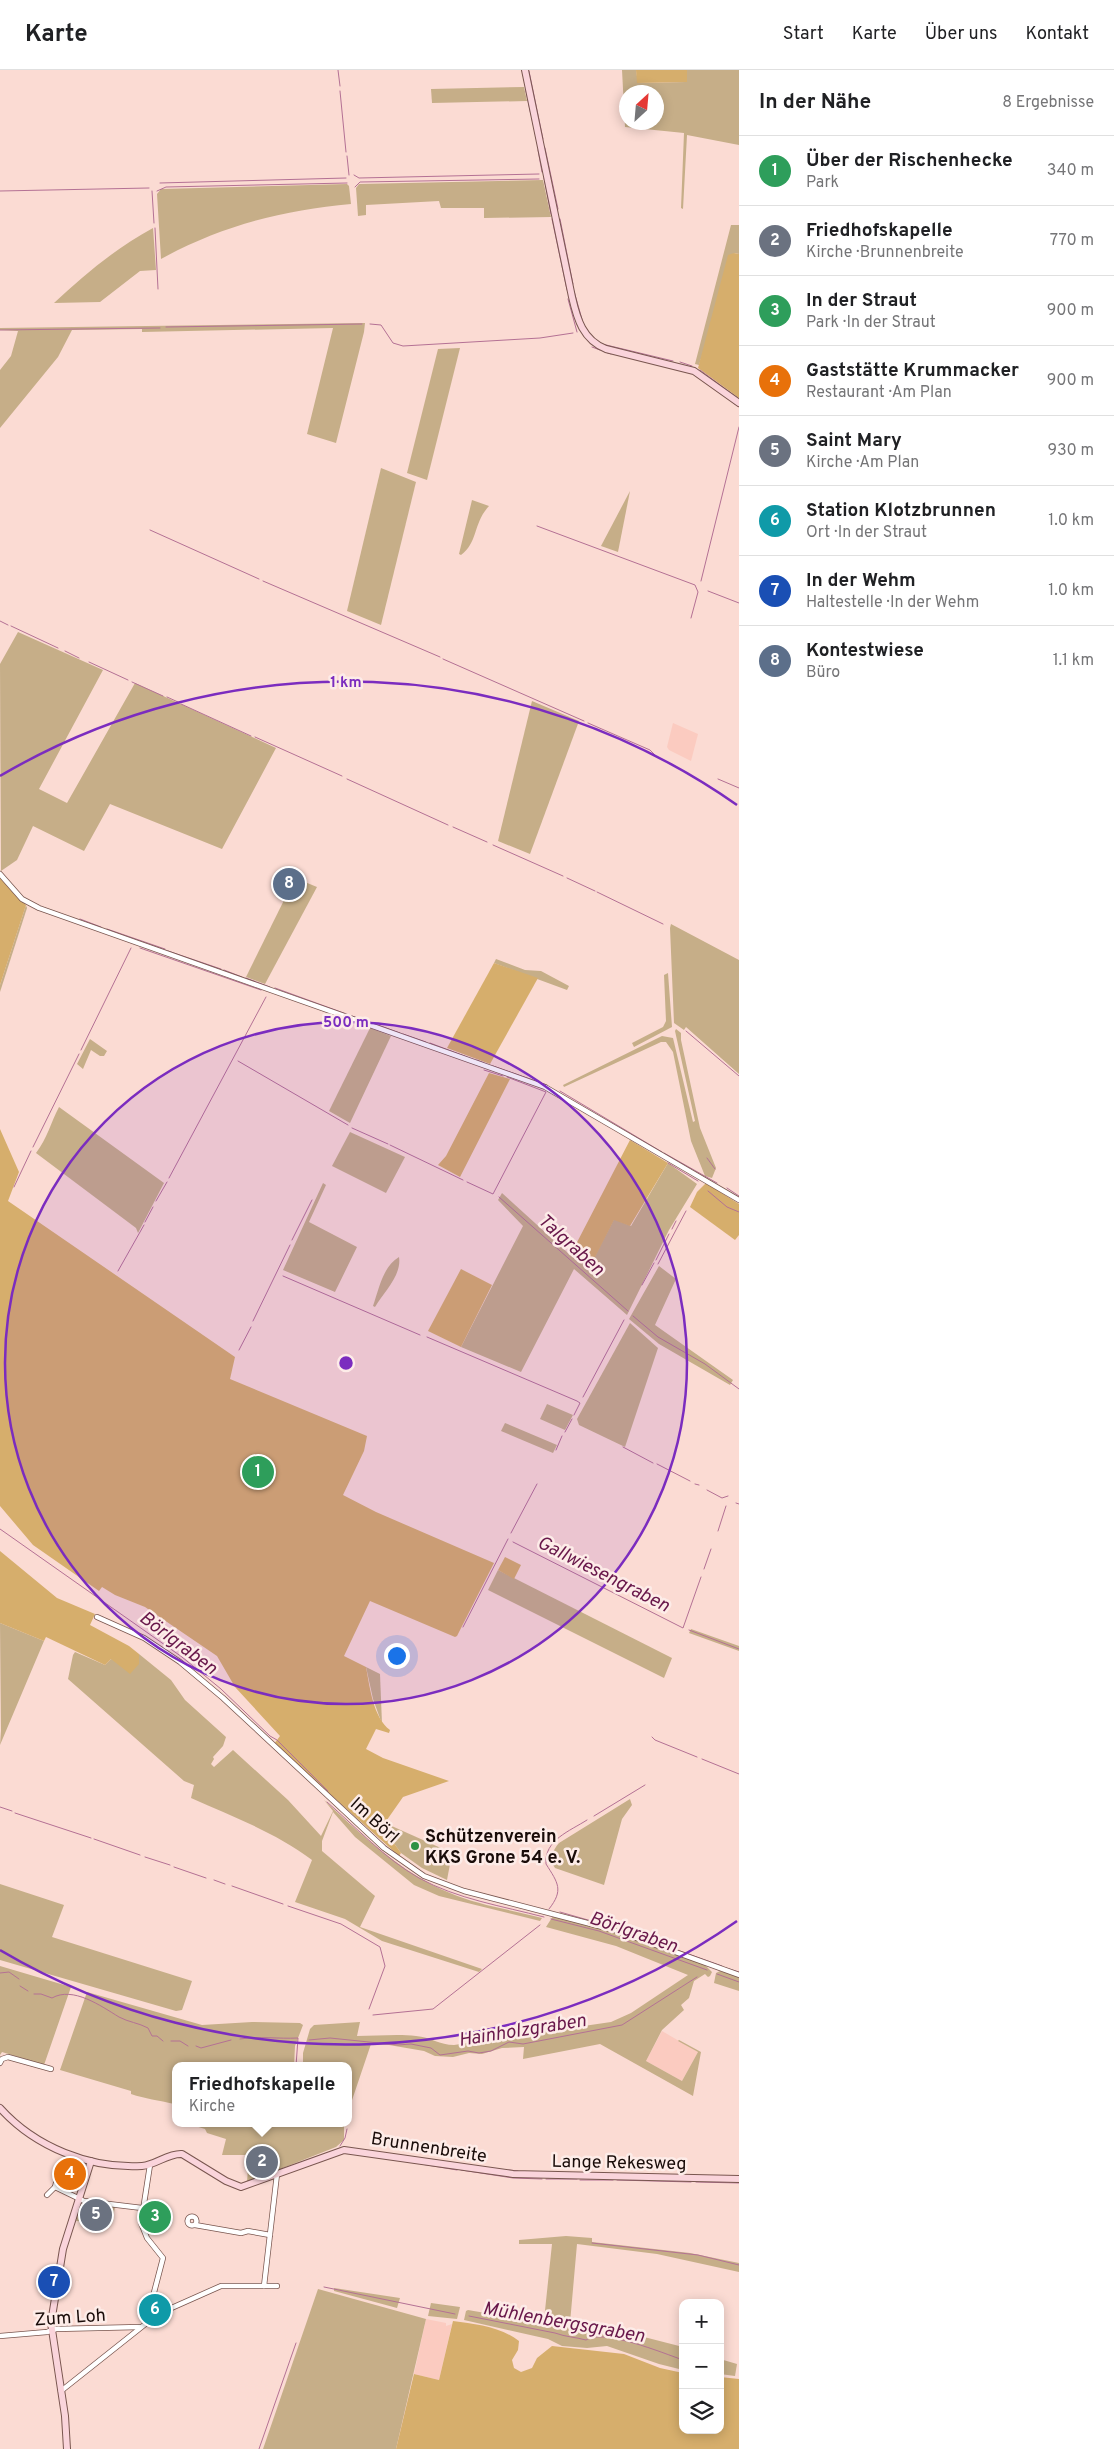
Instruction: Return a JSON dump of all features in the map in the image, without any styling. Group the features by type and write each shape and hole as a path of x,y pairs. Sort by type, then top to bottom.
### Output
{"street":[{"path":"525,70 572,297 585,333 596,344 606,348 694,371 739,403"},
{"path":"0,874 22,899 39,908 552,1090 739,1200"},
{"name":"Im Börl","path":"97,1617 144,1638 180,1662 223,1698 384,1848 424,1876 458,1889 614,1930 739,1975"},
{"path":"0,2063 2,2059 8,2057 51,2070"},
{"name":"Brunnenbreite","path":"1,2112 50,2147 91,2161 137,2166 150,2165 176,2154 182,2154 226,2181 241,2187 344,2150 498,2173"},
{"path":"67,2449 61,2391 51,2331 60,2264 91,2161"},
{"path":"146,2323 163,2256 144,2232 140,2219 150,2165"},
{"name":"Lange Rekesweg","path":"498,2173 739,2179"},
{"path":"264,2286 277,2174"},
{"path":"47,2195 56,2185 80,2199 142,2208"},
{"path":"195,2224 241,2233 248,2231 270,2235"},
{"path":"61,2391 158,2314 210,2289 221,2286 277,2286"},
{"name":"Zum Loh","path":"0,2336 51,2331 142,2327"}],"shaded area":[{"path":"622,70 636,70 638,83 686,82 687,70 739,70 739,145 687,135 683,209 681,208 684,133 654,130 664,130 664,85 623,85"},
{"path":"636,70 687,70 687,82 637,83"},
{"path":"524,87 527,101 432,103 431,89"},
{"path":"543,180 551,217 484,218 484,208 441,208 439,201 366,205 366,215 358,216 356,188 359,184"},
{"path":"347,184 349,186 351,204 301,210 253,221 206,237 161,259 157,194 161,189"},
{"path":"731,225 739,225 739,254 734,253 699,365 695,364"},
{"path":"153,228 156,270 140,271 100,302 54,303 101,262"},
{"path":"739,254 739,398 698,368 728,255"},
{"path":"365,323 336,443 307,434 333,328 142,332 142,329 72,330 58,357 0,428 0,370 11,356 18,331 0,330 0,328"},
{"path":"460,348 427,480 407,473 438,349"},
{"path":"381,468 416,482 381,625 347,611"},
{"path":"630,491 618,552 601,546"},
{"path":"472,500 489,506 480,519 470,545 461,555 459,554"},
{"path":"18,632 103,670 39,789 67,803 135,683 276,748 222,849 110,804 84,851 33,826 17,860 1,871 0,664"},
{"path":"532,701 579,721 530,854 498,841"},
{"path":"673,723 698,734 691,761 669,750 667,747"},
{"path":"0,877 26,905 0,985"},
{"path":"295,878 317,887 265,984 246,977"},
{"path":"26,905 27,908 0,992 0,985"},
{"path":"671,924 739,960 739,1074 686,1027 684,1030 674,1023"},
{"path":"496,959 525,970 541,971 569,986 567,990 494,963"},
{"path":"494,963 538,978 490,1064 447,1048"},
{"path":"668,973 672,1027 634,1047 632,1043 663,1027 666,1021 664,975"},
{"path":"370,1028 391,1036 350,1123 329,1111"},
{"path":"676,1029 681,1033 700,1128 716,1168 712,1178 705,1176 691,1141 673,1052 666,1042 661,1042 564,1087 563,1085 662,1036 673,1038 693,1122 695,1121"},
{"path":"90,1039 107,1051 104,1056 100,1056 91,1050 83,1069 77,1064"},
{"path":"489,1073 510,1079 460,1177 438,1165 446,1156"},
{"path":"59,1107 164,1183 138,1233 136,1228 36,1153"},
{"path":"0,1129 19,1172 8,1201 235,1357 230,1379 367,1436 364,1451 343,1495 376,1512 494,1563 457,1636 455,1637 370,1601 344,1656 366,1667 376,1710 390,1730 389,1733 376,1729 366,1749 383,1758 449,1781 403,1797 382,1827 401,1853 399,1856 274,1744 280,1736 235,1687 217,1656 145,1607 115,1595 102,1587 99,1591 33,1545 0,1506"},
{"path":"350,1132 405,1157 386,1193 332,1166"},
{"path":"630,1140 668,1163 630,1226 614,1220 590,1267 573,1250"},
{"path":"668,1163 697,1184 669,1230 627,1315 574,1269 521,1372 461,1347 523,1226 498,1200 502,1193 568,1253 573,1250 590,1266 614,1219 631,1226"},
{"path":"323,1183 326,1185 309,1222 357,1247 335,1292 283,1270"},
{"path":"706,1183 739,1204 739,1235 735,1240 690,1207 697,1192"},
{"path":"399,1257 398,1270 392,1283 375,1307 373,1306 385,1272"},
{"path":"659,1266 676,1279 655,1325 733,1380 730,1385 659,1344 629,1319"},
{"path":"461,1269 492,1285 461,1347 428,1331"},
{"path":"630,1323 658,1348 625,1447 579,1425 577,1419"},
{"path":"547,1404 573,1415 565,1430 540,1419"},
{"path":"505,1423 557,1445 553,1453 501,1431"},
{"path":"0,1551 57,1598 95,1614 90,1625 129,1646 139,1654 139,1664 130,1674 111,1659 105,1665 46,1637 44,1641 0,1623"},
{"path":"505,1557 521,1565 514,1579 498,1570"},
{"path":"498,1570 672,1658 664,1678 488,1590"},
{"path":"0,1623 44,1641 0,1745 1,1731"},
{"path":"691,1629 739,1646 739,1651 689,1633"},
{"path":"75,1652 105,1665 111,1659 139,1664 139,1654 171,1680 185,1700 226,1737 223,1746 213,1757 214,1759 211,1764 214,1767 233,1750 288,1800 321,1836 333,1811 324,1800 383,1852 415,1875 450,1893 472,1901 542,1918 540,1921 439,1896 414,1885 355,1837 333,1812 322,1841 322,1851 375,1896 360,1927 482,1969 479,1972 382,1941 345,1919 295,1902 312,1860 269,1833 191,1798 194,1785 184,1781 68,1679"},
{"path":"366,1667 380,1674 382,1724 373,1699"},
{"path":"630,1799 632,1805 622,1819 604,1885 555,1868 552,1862 552,1855 559,1843"},
{"name":"Schützenverein KKS Grone 54 e. V.","path":"385,1823 452,1853 447,1880 422,1868 401,1853 382,1827"},
{"path":"0,1884 64,1905 52,1937 192,1981 182,2010 176,2011 0,1960"},
{"path":"553,1916 599,1927 705,1965 712,1972 708,1977 705,1974 694,1981 689,1998 681,2005 684,2010 662,2030 646,2061 682,2081 698,2052 678,2041 701,2052 693,2096 600,2044 523,2059 524,2047 502,2048 482,2054 469,2053 453,2057 435,2056 424,2051 389,2045 371,2044 352,2100 352,2062 303,2062 303,2053 310,2029 314,2025 360,2022 357,2036 416,2036 454,2045 611,2022 631,2013 688,1975 616,1946 546,1927"},
{"path":"0,1966 71,1987 44,2065 2,2052 0,2055"},
{"path":"720,1971 739,1977 739,1991 714,1983 716,1973"},
{"path":"87,1992 202,2025 252,2022 300,2023 303,2025 295,2046 294,2062 172,2062 172,2104 136,2096 131,2094 131,2091 60,2070"},
{"path":"662,2031 698,2052 682,2081 646,2061"},
{"path":"198,2127 344,2127 344,2140 336,2147 247,2182 249,2155 222,2155 226,2139 207,2133 205,2129"},
{"path":"86,2203 115,2207 112,2223 76,2221 82,2205"},
{"path":"146,2208 165,2212 162,2227 145,2222"},
{"path":"566,2236 592,2238 592,2242 690,2253 739,2263 739,2272 657,2254 577,2244 570,2323 544,2320 552,2244 519,2244 519,2240"},
{"path":"334,2288 400,2298 397,2308 334,2291"},
{"path":"318,2289 426,2319 396,2449 263,2449"},
{"path":"431,2303 460,2307 457,2319 428,2316"},
{"path":"466,2311 572,2328 609,2328 679,2346 679,2369 607,2346 587,2348 562,2346 548,2339 464,2320"},
{"path":"426,2319 446,2323 446,2326 452,2324 439,2380 414,2374"},
{"path":"453,2321 496,2329 519,2341 518,2350 512,2360 514,2368 521,2372 532,2368 537,2358 552,2346 624,2354 660,2368 679,2372 679,2434 724,2434 724,2377 739,2379 739,2449 396,2449 414,2374 439,2380"},
{"path":"724,2360 737,2364 735,2376 724,2375"}],"waterway":[{"path":"338,70 340,86"},
{"path":"522,70 524,79"},
{"path":"529,71 543,139"},
{"path":"340,91 346,152"},
{"path":"526,91 531,115"},
{"path":"532,119 538,146"},
{"path":"545,148 558,209"},
{"path":"538,150 542,172"},
{"path":"347,156 349,175"},
{"path":"354,175 359,178 539,174"},
{"path":"160,183 346,178"},
{"path":"544,178 551,214"},
{"path":"355,187 360,182 539,179"},
{"path":"157,191 166,187 347,183"},
{"path":"0,191 149,188"},
{"path":"152,191 154,223"},
{"path":"552,219 567,290"},
{"path":"560,219 573,284"},
{"path":"155,228 158,289"},
{"path":"574,291 583,323"},
{"path":"568,299 577,332"},
{"path":"166,327 362,324"},
{"path":"370,324 381,325 393,343 403,346 540,338 573,333"},
{"path":"0,330 160,328"},
{"path":"602,344 673,361"},
{"path":"592,347 600,350"},
{"path":"605,352 611,354"},
{"path":"680,362 692,366"},
{"path":"700,370 739,399"},
{"path":"732,402 739,407"},
{"path":"701,581 739,427"},
{"path":"537,526 695,585 698,592 691,618"},
{"path":"150,530 259,579"},
{"path":"263,581 440,657"},
{"path":"708,591 739,603"},
{"path":"0,621 8,625"},
{"path":"11,626 58,648"},
{"path":"65,651 79,658"},
{"path":"443,659 584,721"},
{"path":"89,662 128,680"},
{"path":"132,682 163,696"},
{"path":"167,697 178,702"},
{"path":"181,704 251,736"},
{"path":"588,723 650,750 658,758"},
{"path":"255,737 342,776"},
{"path":"347,779 448,825"},
{"path":"718,779 739,788"},
{"path":"453,827 487,842"},
{"path":"493,845 563,876"},
{"path":"567,878 595,891"},
{"path":"597,892 663,924"},
{"path":"80,919 101,927"},
{"path":"107,929 165,949"},
{"path":"81,1050 131,948"},
{"path":"140,948 261,990"},
{"path":"168,951 221,969"},
{"path":"224,970 242,977"},
{"path":"246,978 270,987"},
{"path":"275,988 363,1020"},
{"path":"169,1178 266,997"},
{"path":"367,1021 400,1033"},
{"path":"686,1031 739,1076"},
{"path":"403,1034 426,1042"},
{"path":"430,1043 467,1057"},
{"path":"33,1147 79,1054"},
{"path":"477,1060 484,1063"},
{"name":"Talgraben","path":"238,1061 348,1125"},
{"path":"493,1066 547,1085"},
{"path":"484,1070 503,1076"},
{"path":"467,1182 493,1194 546,1092 507,1077"},
{"path":"560,1091 662,1152"},
{"name":"Talgraben","path":"352,1128 388,1144"},
{"name":"Talgraben","path":"390,1145 463,1180"},
{"path":"14,1187 31,1151"},
{"path":"664,1153 717,1183"},
{"path":"707,1158 715,1169"},
{"path":"668,1163 698,1181"},
{"path":"156,1201 167,1182"},
{"path":"727,1188 739,1196"},
{"path":"708,1191 727,1207 739,1212"},
{"name":"Talgraben","path":"499,1197 628,1311"},
{"path":"292,1240 312,1200"},
{"path":"145,1222 153,1207"},
{"path":"658,1264 686,1211"},
{"path":"672,1229 676,1221"},
{"path":"118,1271 144,1225"},
{"path":"656,1260 669,1234"},
{"path":"253,1321 290,1245"},
{"path":"642,1285 654,1263"},
{"path":"283,1276 420,1335"},
{"name":"Talgraben","path":"633,1316 658,1337 705,1364 739,1389"},
{"path":"583,1397 624,1320"},
{"path":"239,1350 251,1327"},
{"path":"427,1337 577,1401 580,1403 574,1415"},
{"path":"565,1432 572,1419"},
{"path":"556,1450 562,1436"},
{"path":"623,1447 653,1463"},
{"path":"657,1464 690,1481"},
{"name":"Gallwiesengraben","path":"511,1533 537,1484"},
{"path":"695,1484 699,1485"},
{"path":"707,1490 722,1498 728,1496"},
{"path":"718,1531 726,1506"},
{"name":"Börlgraben","path":"0,1529 182,1657 221,1689 270,1736 277,1740 328,1791"},
{"name":"Gallwiesengraben","path":"463,1627 508,1539"},
{"name":"Gallwiesengraben","path":"513,1542 683,1628 701,1577"},
{"path":"704,1569 711,1549"},
{"name":"Gallwiesengraben","path":"689,1630 739,1649"},
{"path":"652,1737 655,1740 697,1757"},
{"path":"702,1759 739,1774"},
{"path":"594,1816 645,1785"},
{"name":"Börlgraben","path":"327,1802 382,1852 419,1878 464,1897 544,1917"},
{"path":"0,1807 12,1811"},
{"path":"15,1813 91,1838"},
{"path":"549,1909 557,1897 558,1887 554,1876 546,1864 546,1856 559,1837 587,1820"},
{"path":"94,1839 140,1855"},
{"path":"145,1857 170,1865"},
{"path":"174,1867 206,1878"},
{"path":"214,1880 225,1884"},
{"path":"232,1886 283,1904"},
{"path":"288,1906 341,1924 380,1947 385,1966 369,2009"},
{"path":"560,1912 616,1928 722,1966"},
{"name":"Börlgraben","path":"551,1919 599,1931 707,1970"},
{"path":"373,2015 433,2009 540,1925"},
{"path":"726,1968 739,1972"},
{"name":"Hainholzgraben","path":"0,1973 9,1972 19,1979"},
{"path":"717,1974 739,1982"},
{"name":"Hainholzgraben","path":"309,2040 330,2038 398,2045 411,2044 431,2048 440,2055 468,2051 479,2053 491,2051 509,2042 523,2044 622,2025 697,1977"},
{"name":"Hainholzgraben","path":"20,1986 28,1991"},
{"name":"Hainholzgraben","path":"34,1994 41,1994 52,1998 69,1994 87,1999 122,2019 148,2028 152,2036 157,2036 163,2041"},
{"name":"Hainholzgraben","path":"240,2039 298,2038 296,2062"},
{"name":"Hainholzgraben","path":"196,2046 201,2048 231,2040"},
{"name":"Hainholzgraben","path":"171,2041 180,2041 188,2046"},
{"path":"340,2146 345,2138 347,2129"},
{"path":"421,2164 457,2170"},
{"path":"461,2170 513,2178 542,2179"},
{"path":"509,2170 518,2171"},
{"path":"546,2179 577,2179"},
{"path":"580,2180 613,2180"},
{"path":"617,2180 691,2182"},
{"path":"696,2182 739,2183"},
{"path":"592,2243 698,2255 739,2265"},
{"name":"Mühlenbergsgraben","path":"324,2287 455,2314"},
{"name":"Mühlenbergsgraben","path":"469,2316 586,2340 594,2337 618,2339 648,2347 679,2359"},
{"path":"259,2449 296,2343"}],"place":[{"name":"Kontestwiese","path":"289,884"},
{"name":"Über der Rischenhecke","path":"258,1472"},
{"name":"Schützenverein KKS Grone 54 e. V.","path":"415,1846"},
{"name":"Friedhofskapelle","path":"262,2162"},
{"name":"Gaststätte Krummacker","path":"70,2174"},
{"name":"Saint Mary","path":"96,2215"},
{"name":"In der Straut","path":"155,2217"},
{"name":"In der Wehm","path":"54,2282"},
{"name":"Station Klotzbrunnen","path":"155,2310"}]}
